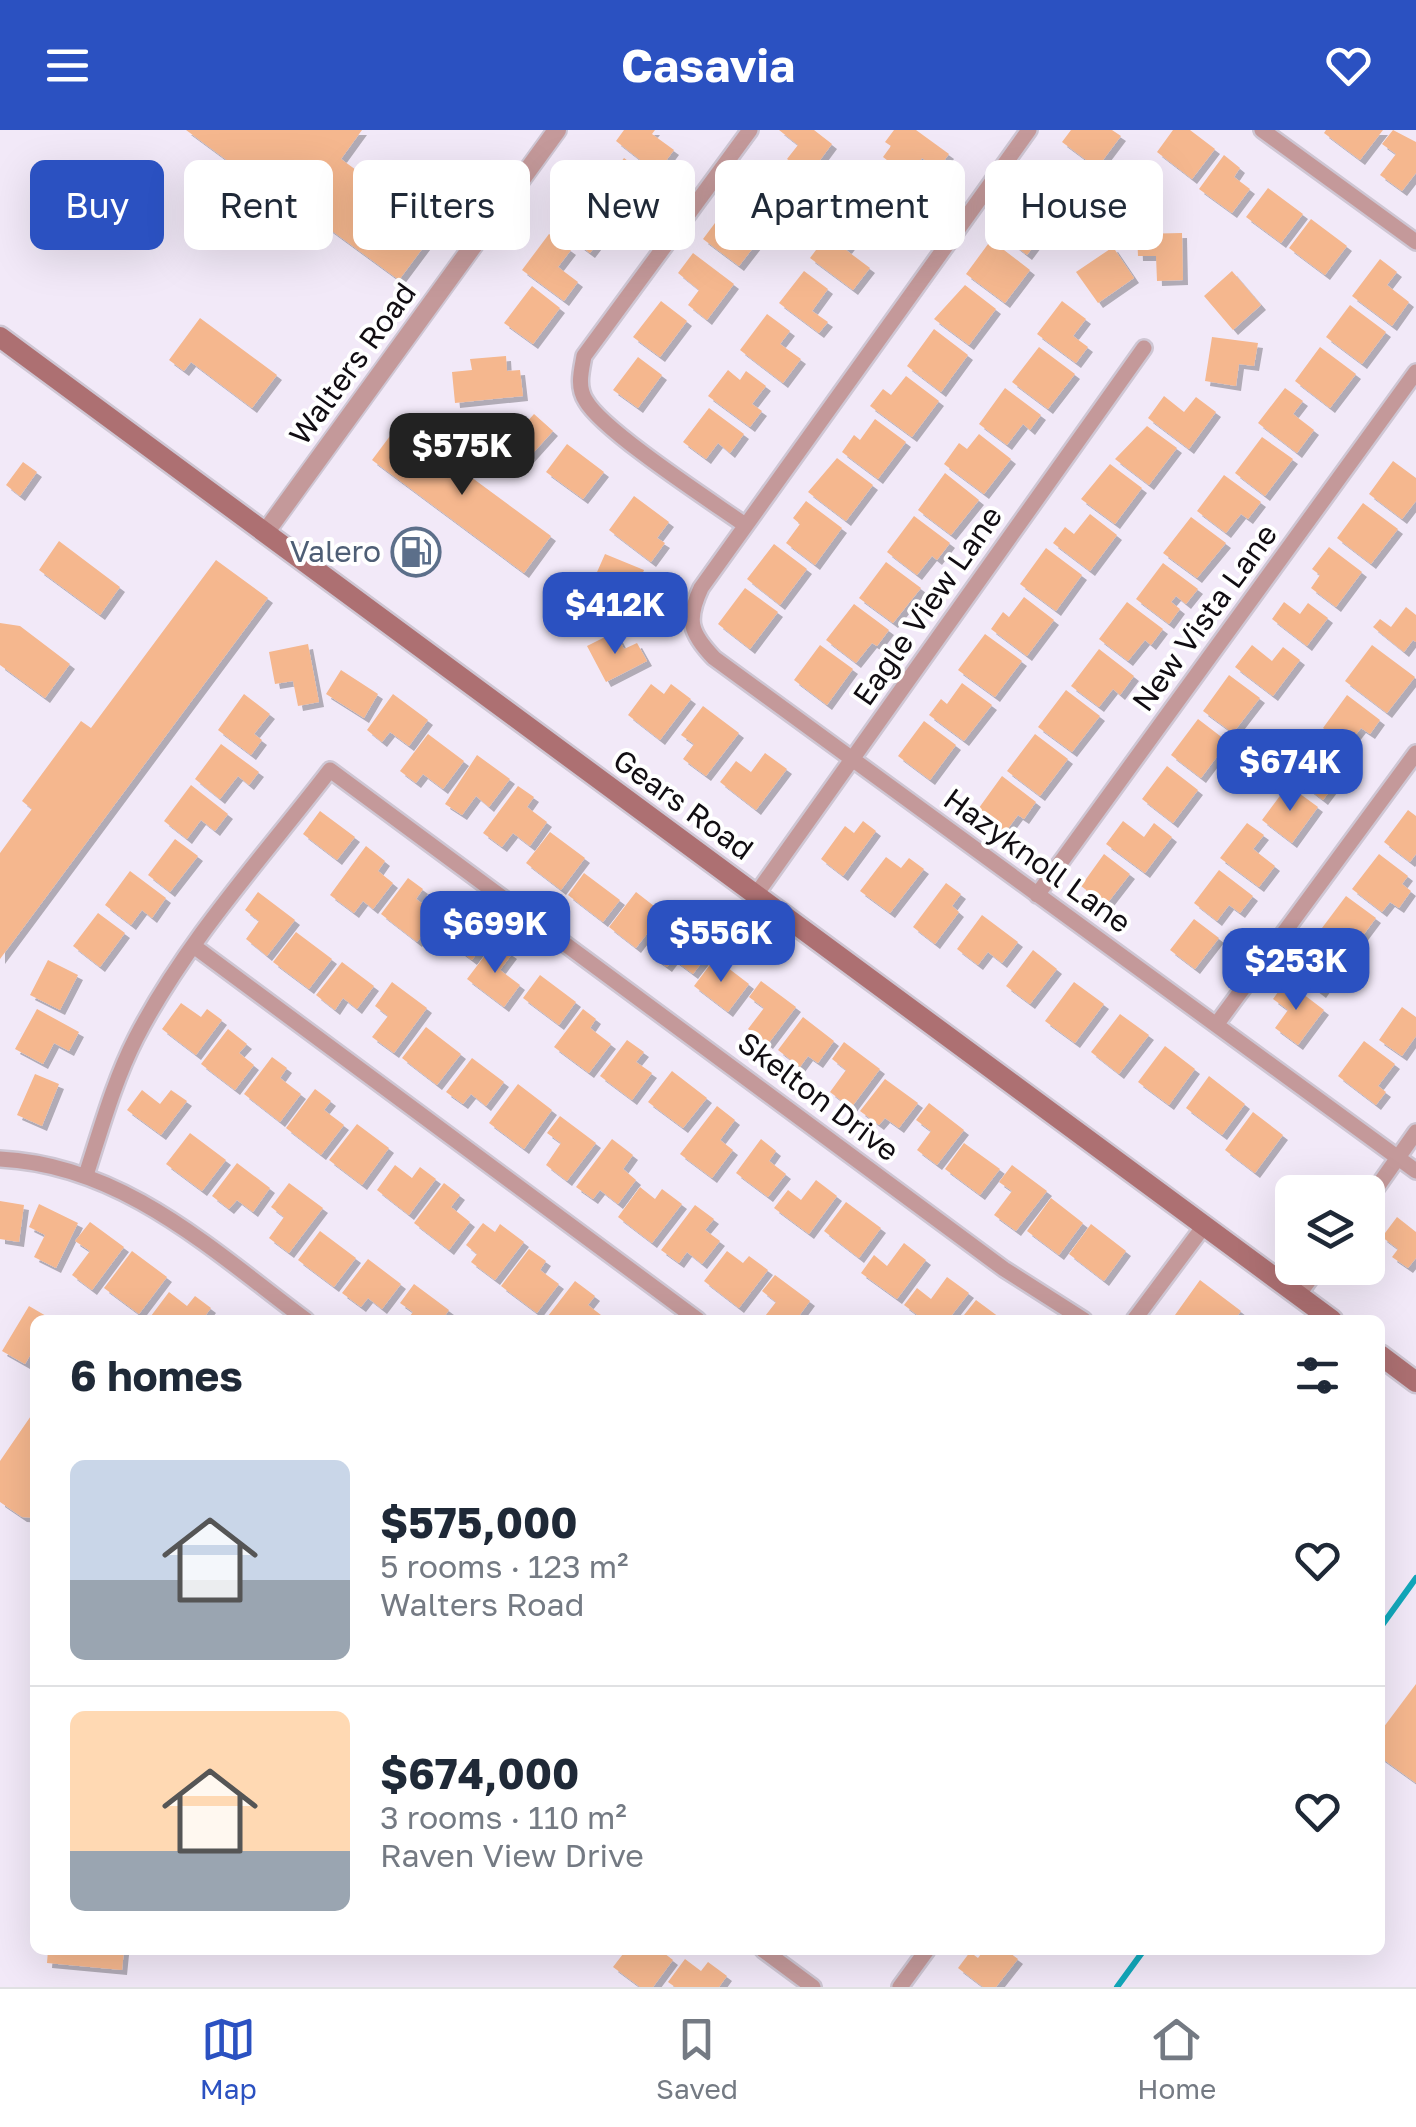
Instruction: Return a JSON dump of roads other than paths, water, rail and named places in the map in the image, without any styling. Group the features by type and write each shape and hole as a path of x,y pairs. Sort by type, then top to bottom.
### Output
{"main road":[{"name":"Gears Road","path":"0,337 1325,1315"},
{"path":"1385,1359 1416,1382"}],"street":[{"name":"Walters Road","path":"264,533 557,130"},
{"path":"744,526 605,422 585,400 579,384 584,356 750,130"},
{"name":"Hazyknoll Lane","path":"1029,130 716,566 692,606 689,623 694,637 714,658 1416,1171"},
{"path":"1262,130 1416,242"},
{"name":"Eagle View Lane","path":"756,896 1144,348"},
{"name":"New Vista Lane","path":"1038,895 1416,372"},
{"path":"1216,1025 1416,753"},
{"name":"Skelton Drive","path":"195,948 330,770 1004,1268 1076,1315"},
{"path":"86,1175 132,1045 195,948 691,1315"},
{"path":"1385,1176 1416,1132"},
{"path":"0,1159 33,1161 86,1175 138,1197 299,1315"},
{"path":"1138,1315 1204,1226"},
{"path":"1298,1295 1305,1285"},
{"path":"770,1955 813,1987"},
{"path":"900,1987 923,1955"}],"waterway":[{"path":"1385,1621 1416,1578"},
{"path":"1117,1987 1140,1955"}],"place":[{"name":"Valero","path":"416,552"}]}
